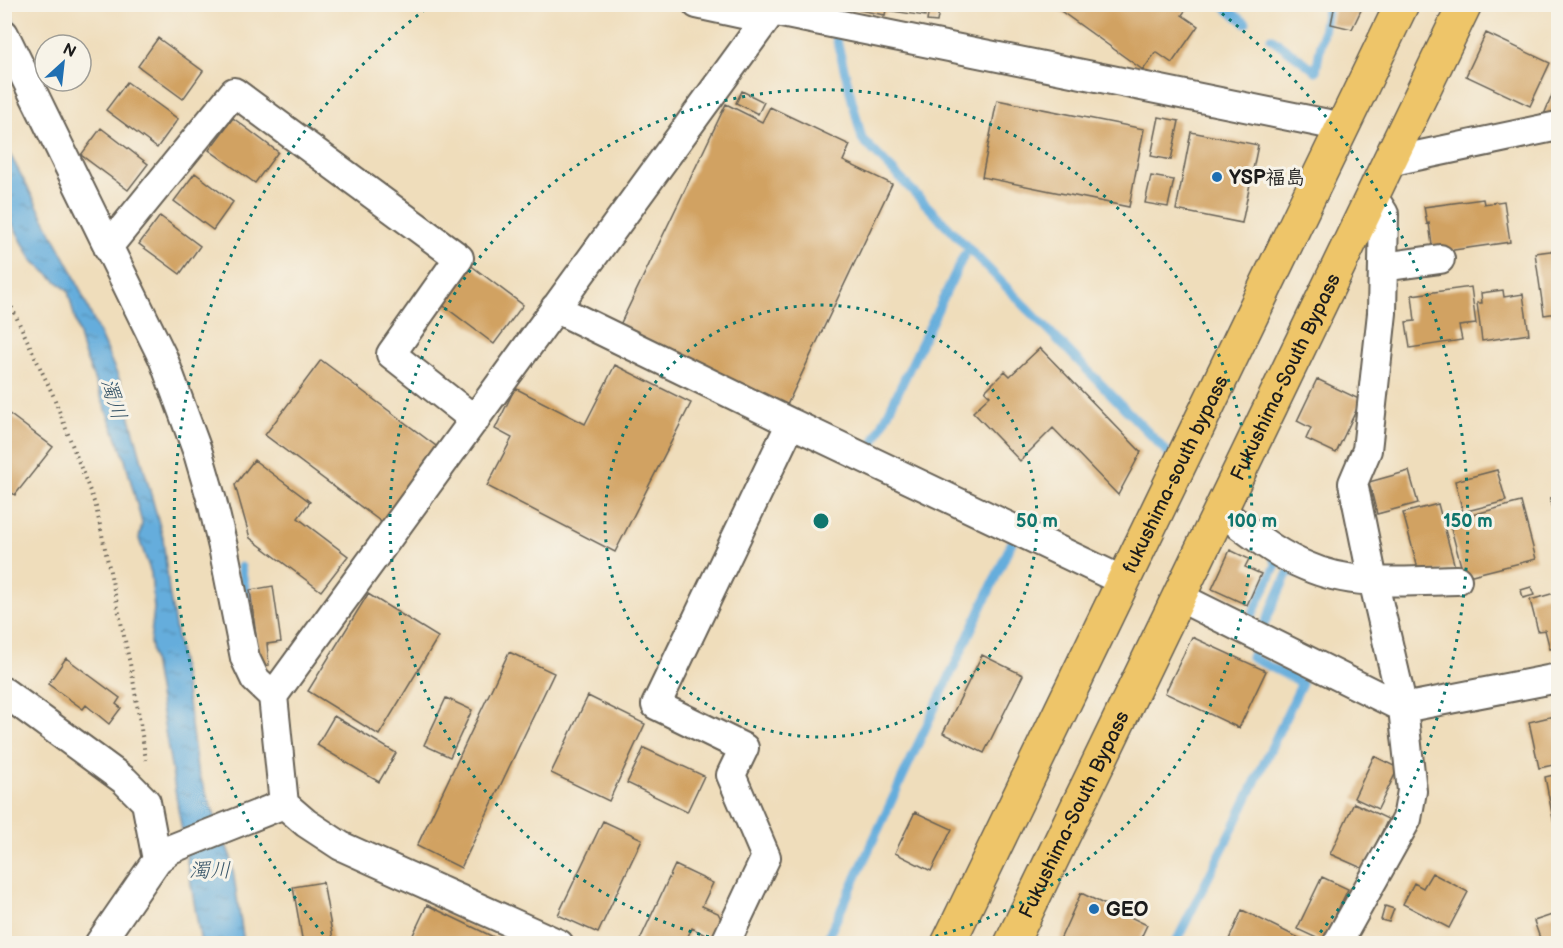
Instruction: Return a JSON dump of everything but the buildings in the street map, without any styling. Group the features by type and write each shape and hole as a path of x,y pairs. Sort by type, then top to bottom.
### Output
{"highway":[{"name":"fukushima-south bypass","path":"948,944 1402,4"},
{"name":"Fukushima-South Bypass","path":"1011,944 1464,4"}],"street":[{"path":"697,4 771,12 1343,127"},
{"path":"273,696 771,12"},
{"path":"4,34 163,358 198,453 224,547 245,658 255,679 273,696 284,804 306,823 341,846 559,944"},
{"path":"108,247 234,92 459,258 391,354 474,420"},
{"path":"1388,162 1558,126"},
{"path":"1337,944 1407,819 1412,791 1403,708 1353,483 1366,450 1389,313 1383,267 1384,213 1372,195"},
{"path":"1383,267 1440,259"},
{"path":"555,308 1123,580"},
{"path":"725,944 766,857 731,776 744,748 656,705 791,423"},
{"path":"1220,511 1253,537 1304,566 1325,574 1373,580 1457,580"},
{"path":"1179,597 1403,708 1558,678"},
{"path":"4,692 123,780 146,802 164,854"},
{"path":"99,944 164,854 284,804"}],"path":[{"path":"4,291 53,395 96,507 132,673 147,768 146,802"}],"water":[{"name":"濁川","path":"4,143 71,269 120,381 163,538 197,769 231,858 244,943 201,943 150,642 154,609 151,573 139,539 142,523 124,456 83,351 68,291 32,260 5,210"}],"waterway":[{"path":"829,4 832,17"},
{"path":"1220,4 1246,23"},
{"path":"1271,38 1316,71 1328,4"},
{"path":"4,8 14,31"},
{"path":"835,33 862,139 1175,460"},
{"path":"873,444 964,255"},
{"path":"825,944 1012,542"},
{"path":"1251,617 1278,561 1274,559"},
{"path":"241,567 250,612"},
{"path":"1263,627 1289,570 1295,573"},
{"path":"1175,944 1302,683 1251,657 1258,644"}],"place":[{"name":"YSP福島","path":"1217,177"},
{"name":"GEO","path":"1094,909"}]}
